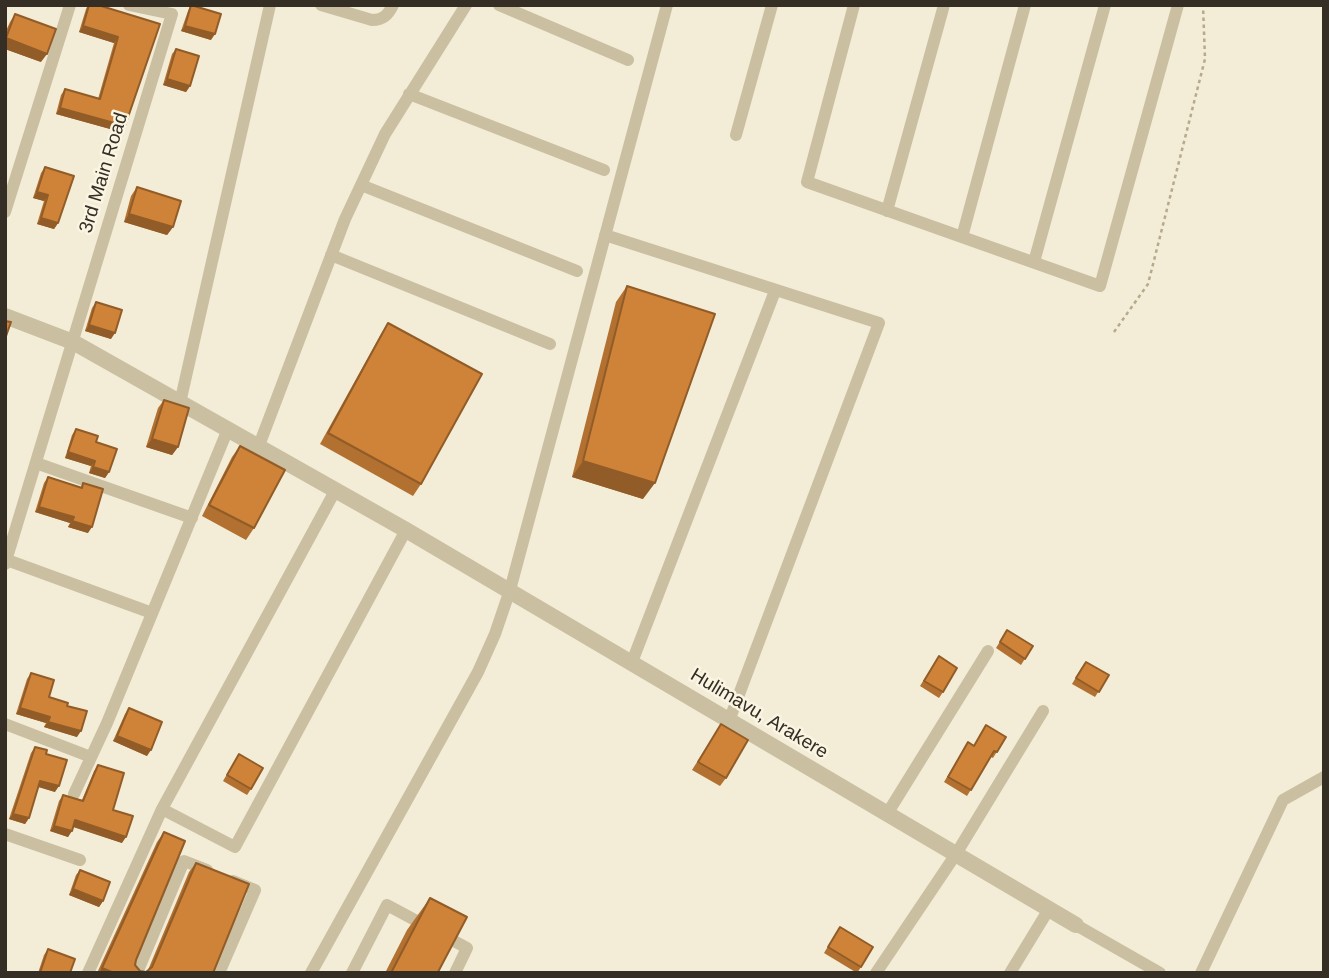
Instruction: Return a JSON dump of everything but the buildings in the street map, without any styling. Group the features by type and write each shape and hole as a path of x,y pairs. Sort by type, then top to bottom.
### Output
{"street":[{"path":"5,212 70,5"},
{"name":"3rd Main Road","path":"6,562 172,14 129,5"},
{"path":"180,402 271,5"},
{"path":"321,5 372,20 379,20 388,14 393,5"},
{"path":"258,448 331,254 385,134 466,5"},
{"path":"499,5 628,60"},
{"path":"311,973 478,672 495,634 510,590 667,5"},
{"path":"736,135 772,5"},
{"path":"854,5 807,182 1100,286 1178,5"},
{"path":"887,211 944,5"},
{"path":"962,237 1025,5"},
{"path":"1034,262 1104,5"},
{"path":"409,94 604,170"},
{"path":"362,184 577,271"},
{"path":"605,235 879,323 729,722"},
{"path":"331,254 550,344"},
{"path":"632,662 775,291"},
{"name":"Hulimavu, Arakere","path":"5,316 73,342 406,530 1160,973"},
{"path":"75,794 228,429"},
{"path":"36,463 192,518"},
{"path":"88,973 162,809 335,491"},
{"path":"162,809 235,847 406,530"},
{"path":"6,562 152,614"},
{"path":"887,814 988,651"},
{"path":"876,973 956,854 1043,711"},
{"path":"5,724 91,757"},
{"path":"1201,973 1283,800 1324,777"},
{"path":"5,834 80,860"},
{"path":"137,973 184,860 255,890 219,973"},
{"path":"352,973 387,905 467,948 455,973"},
{"path":"1010,973 1049,909"}],"path":[{"path":"1114,332 1148,285 1205,59 1203,5"}]}
